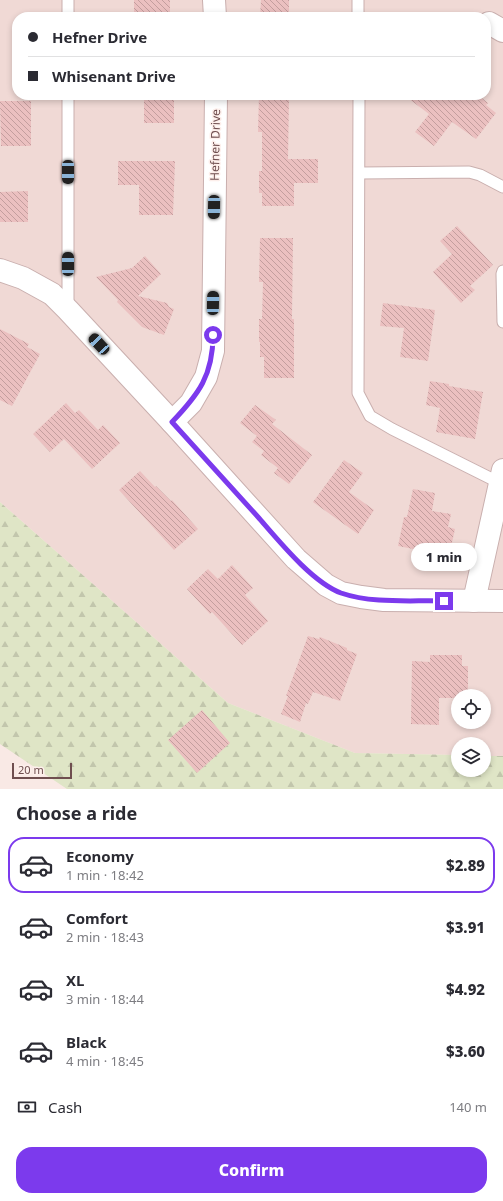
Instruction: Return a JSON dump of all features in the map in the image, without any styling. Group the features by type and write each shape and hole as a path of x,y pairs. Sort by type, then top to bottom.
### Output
{"street":[{"path":"214,0 215,12"},
{"name":"Hefner Drive","path":"172,422 191,402 206,377 213,351 216,100"},
{"path":"0,270 22,278 52,294 172,422 296,559 326,585 341,593 384,600 503,601"},
{"path":"474,601 502,476"}],"lane":[{"path":"68,0 68,12"},
{"path":"358,0 358,12"},
{"path":"68,100 68,310"},
{"path":"359,100 360,173 358,393 370,416 392,428 502,476"},
{"path":"360,173 447,171 469,172 480,175 503,187"},
{"path":"503,271 503,322"}],"shaded area":[{"path":"0,0 503,0 503,756 491,756 491,737 451,737 451,755 355,753 228,703 0,502"}],"green space":[{"path":"0,502 228,703 355,753 451,755 451,777 491,777 491,756 503,756 503,789 67,789 0,744"}],"building":[{"path":"134,0 170,0 170,12 134,12"},
{"path":"261,0 289,0 289,12 260,12"},
{"path":"144,100 174,100 174,123 144,123"},
{"path":"259,100 289,100 288,159 318,159 318,183 294,183 294,206 262,206 262,193 259,193 259,171 262,171 262,132 258,132"},
{"path":"411,100 484,100 488,103 486,105 496,113 476,139 452,122 434,146 415,132 429,114"},
{"path":"0,101 31,101 31,146 1,146"},
{"path":"118,161 175,161 173,215 139,215 139,185 118,185"},
{"path":"28,191 28,222 0,222 0,192"},
{"path":"457,226 493,265 470,286 475,290 461,303 433,272 452,254 440,241"},
{"path":"260,238 293,238 292,319 294,319 294,378 264,378 264,357 260,357 259,342 259,319 262,319 263,282 259,282"},
{"path":"145,256 161,274 138,296 167,303 169,307 174,309 164,335 142,327 117,302 118,300 96,277 132,268"},
{"path":"383,303 435,310 428,361 400,357 404,328 380,326"},
{"path":"0,329 29,344 27,347 40,354 12,406 0,400"},
{"path":"430,381 483,392 475,439 436,432 440,408 426,405"},
{"path":"66,403 75,413 79,410 98,430 103,425 120,443 92,469 64,439 50,452 33,434"},
{"path":"255,405 276,420 272,424 312,455 289,484 274,473 278,468 261,455 264,451 252,442 257,436 240,423"},
{"path":"344,460 363,473 349,492 374,510 358,534 313,502"},
{"path":"140,471 155,487 156,486 171,501 172,500 198,529 174,550 119,490"},
{"path":"413,489 435,493 432,511 451,514 448,527 455,529 449,556 398,546 404,517 407,517"},
{"path":"232,565 253,588 245,595 268,621 242,645 212,612 210,614 187,589 208,569 218,579"},
{"path":"308,636 319,639 320,637 347,648 347,650 357,654 340,701 313,692 308,704 306,703 300,722 281,714"},
{"path":"430,655 462,655 462,666 468,666 468,689 451,689 451,698 439,698 439,725 411,724 412,661 430,662"},
{"path":"202,710 230,743 197,773 168,740"}],"route":[{"path":"213,335 213,351 206,377 191,402 172,422 296,559 326,585 341,593 361,597 384,600 444,601"}]}
